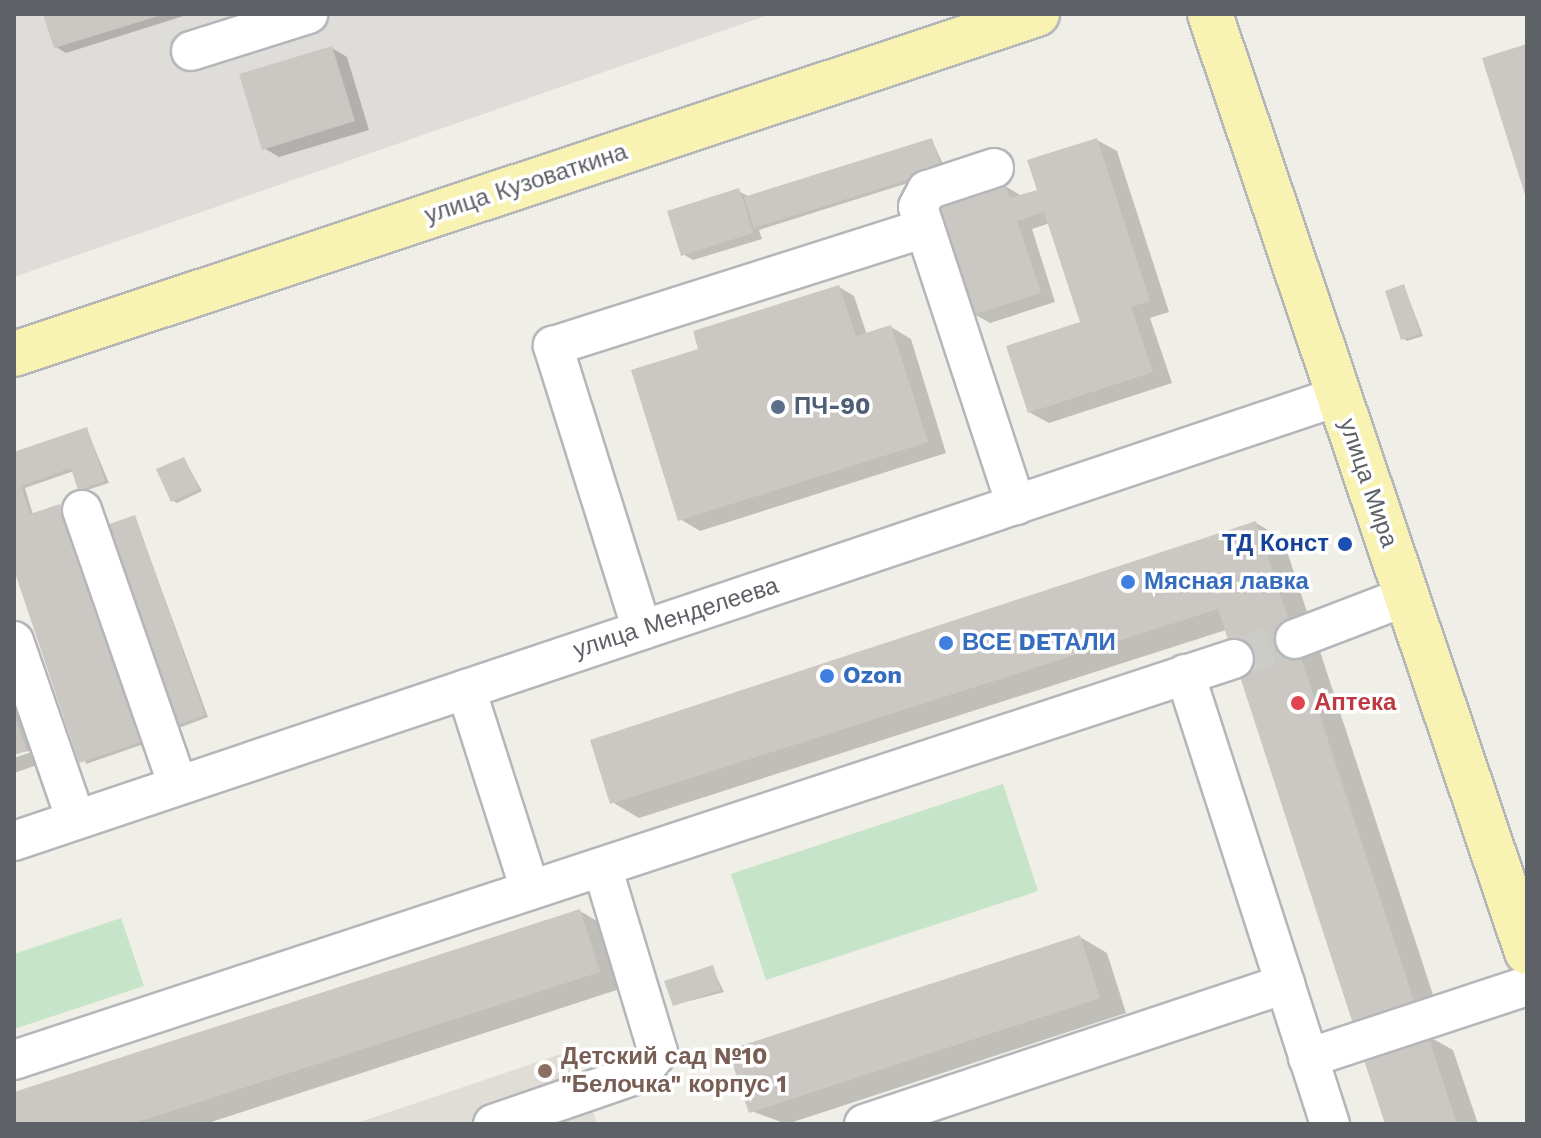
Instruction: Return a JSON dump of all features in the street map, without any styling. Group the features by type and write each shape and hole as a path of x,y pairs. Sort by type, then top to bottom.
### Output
{"main road":[{"name":"улица Кузоваткина","path":"14,354 1037,14"},
{"name":"улица Мира","path":"1210,14 1527,952"}],"street":[{"path":"191,51 308,14"},
{"path":"994,168 923,194 918,207 1016,505"},
{"path":"642,630 553,346 925,228"},
{"name":"улица Менделеева","path":"14,841 1339,396"},
{"path":"82,510 178,785"},
{"path":"1295,639 1407,596"},
{"path":"14,641 76,820"},
{"path":"14,1060 1234,659"},
{"path":"1185,674 1330,1124"},
{"path":"466,689 530,889"},
{"path":"493,1124 641,1073 658,1052 602,867"},
{"path":"864,1124 1285,984"},
{"path":"1308,1058 1527,986"}],"shaded area":[{"path":"14,14 771,14 14,277"},
{"name":"Детский сад №10 \"Белочка\" корпус 1","path":"573,1050 597,1124 354,1124"}],"green space":[{"path":"1003,784 1038,891 766,980 731,874"},
{"path":"121,918 144,986 14,1029 14,954"}],"building":[{"path":"43,14 162,14 162,15 54,48"},
{"path":"1527,44 1527,198 1526,198 1482,58"},
{"path":"332,46 355,121 262,150 239,74"},
{"path":"932,138 942,169 754,228 744,197"},
{"path":"1097,138 1150,301 1131,307 1153,372 1028,413 1006,346 1080,322 1044,212 1017,221 1041,293 973,315 937,206 1005,184 1010,198 1037,190 1027,160"},
{"path":"739,188 753,233 681,256 667,211"},
{"path":"1404,284 1420,334 1401,340 1385,291"},
{"path":"839,285 856,336 891,325 928,442 678,521 631,370 698,349 693,331"},
{"path":"87,427 105,481 78,490 71,468 21,486 30,514 60,504 141,742 79,763 14,570 14,452"},
{"path":"184,457 199,489 171,502 156,469"},
{"path":"135,515 205,715 173,726 104,526"},
{"path":"1256,521 1415,1004 1353,1024 1218,609 610,804 590,740"},
{"path":"14,715 27,751 14,755"},
{"path":"580,909 600,972 132,1124 14,1124 14,1092"},
{"path":"1080,935 1100,998 749,1113 728,1050"},
{"path":"713,965 721,990 673,1006 664,981"},
{"path":"1427,1033 1457,1124 1385,1124 1362,1054"}],"tunnel":[{"path":"1234,659 1295,639"}],"place":[{"name":"ПЧ-90","path":"778,407"},
{"name":"ТД Конст","path":"1345,544"},
{"name":"Мясная лавка","path":"1128,582"},
{"name":"ВСЕ DEТАЛИ","path":"946,643"},
{"name":"Ozon","path":"827,676"},
{"name":"Аптека","path":"1298,703"},
{"name":"Детский сад №10 \"Белочка\" корпус 1","path":"545,1071"}]}
